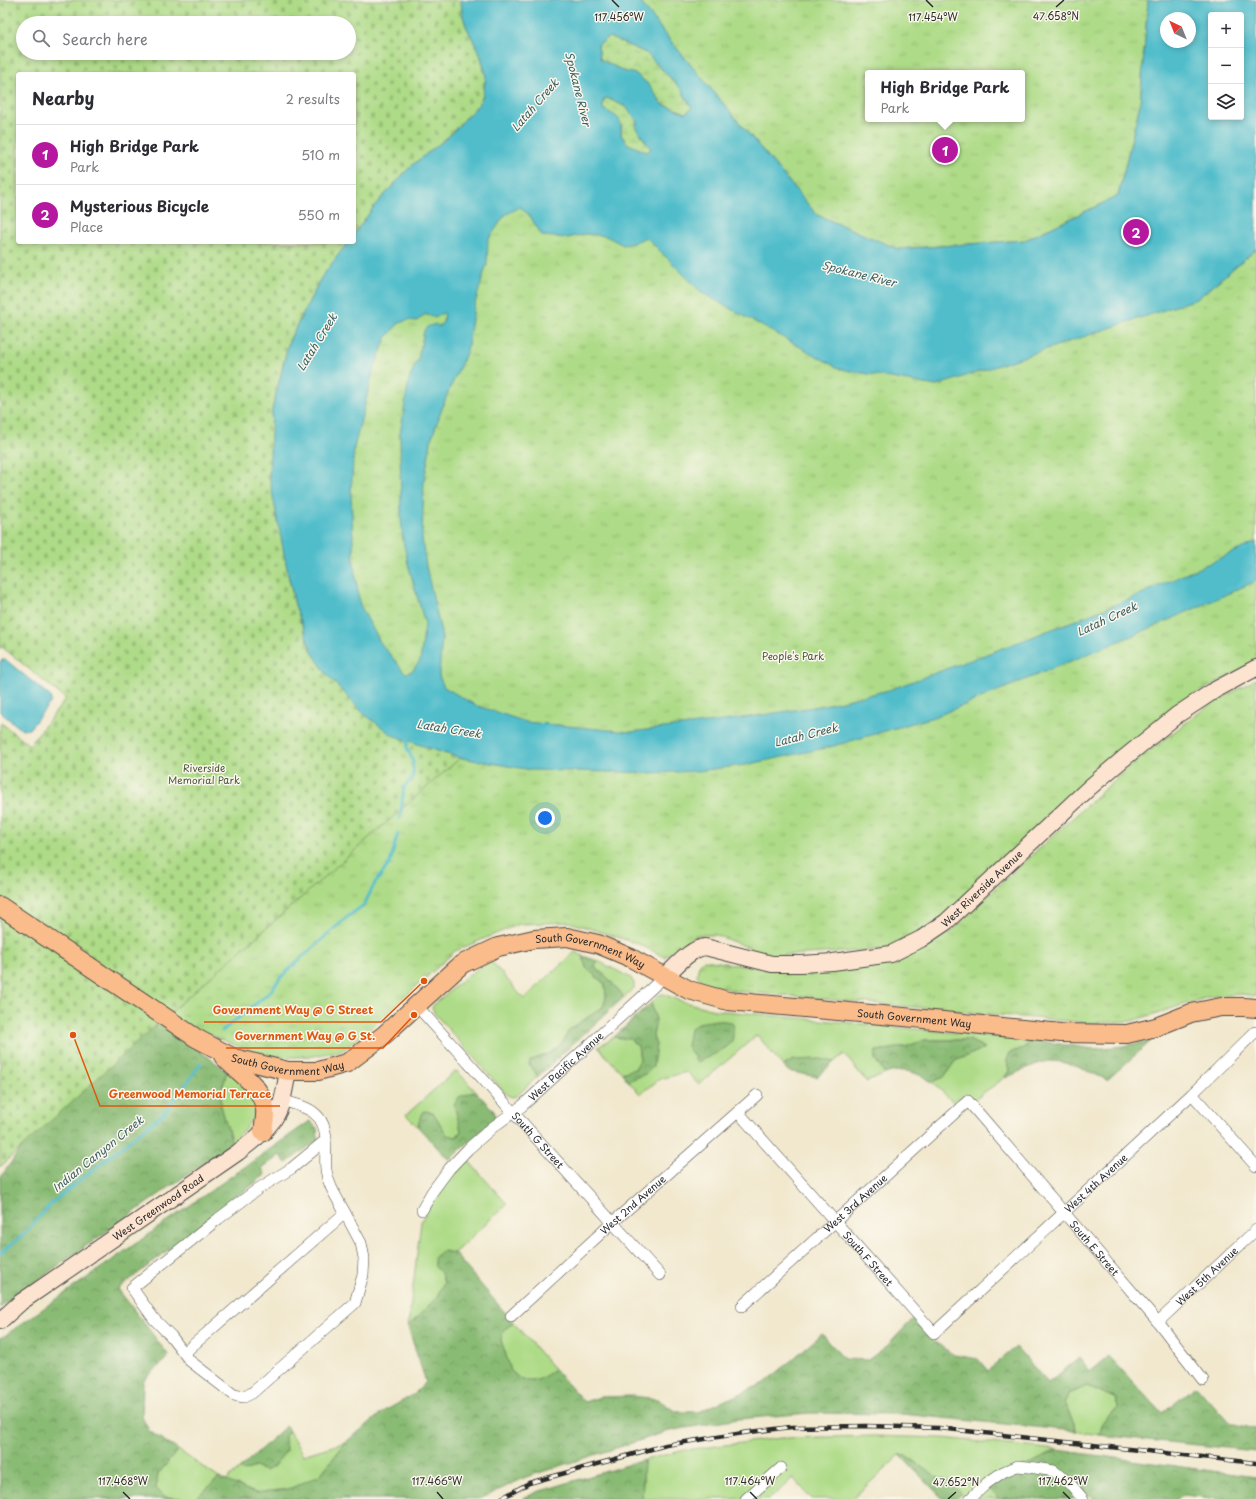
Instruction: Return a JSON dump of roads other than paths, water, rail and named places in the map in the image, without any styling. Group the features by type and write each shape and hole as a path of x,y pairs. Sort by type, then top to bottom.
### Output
{"main road":[{"name":"West Riverside Avenue","path":"664,977 691,952 705,947 772,964 801,964 833,962 891,954 921,939 946,922 1123,758 1177,715 1215,690 1256,668"},
{"name":"South Government Way","path":"0,906 196,1038 234,1058 288,1072 318,1071 347,1063 384,1035 462,964 498,947 534,939 567,937 598,944 631,958 689,990 728,1001 888,1015 1061,1033 1127,1034 1156,1027 1190,1013 1221,1006 1256,1008"},
{"path":"216,1048 233,1068 249,1080 258,1092 264,1104 265,1117 263,1132"},
{"name":"West Greenwood Road","path":"0,1321 21,1302 238,1153 263,1132 275,1118 288,1072"}],"street":[{"name":"West Pacific Avenue","path":"422,1210 448,1169 493,1127 528,1101 664,977"},
{"name":"South G Street","path":"416,1005 660,1276"},
{"name":"West 4th Avenue","path":"934,1333 1192,1094 1255,1032"},
{"path":"1192,1094 1256,1166"},
{"name":"West 2nd Avenue","path":"511,1316 612,1223 757,1095"},
{"path":"281,1100 308,1108 316,1114 322,1123 326,1140 326,1170 329,1184 361,1243 364,1258 363,1275 355,1303 252,1393 244,1397 234,1395 197,1368 190,1361 171,1336 154,1320 132,1288 218,1219 258,1189 292,1168 326,1140"},
{"name":"South E Street","path":"968,1101 1158,1322 1203,1380"},
{"name":"West 3rd Avenue","path":"742,1306 968,1101"},
{"name":"South F Street","path":"738,1112 934,1333"},
{"path":"184,1353 345,1212"},
{"name":"West 5th Avenue","path":"1158,1322 1256,1230"},
{"path":"970,1499 987,1483 1003,1472 1017,1466 1054,1472 1072,1486 1084,1499"},
{"path":"746,1499 781,1468"}],"water":[{"path":"461,0 639,0 664,33 817,215 898,249 1025,240 1118,196 1140,104 1148,0 1256,0 1256,249 1197,299 936,386 840,369 702,293 646,237 633,243 623,245 606,236 587,234 567,238 542,236 530,216 520,207 505,215 488,240 487,263 474,307 467,351 447,395 432,437 424,482 422,538 426,566 442,637 439,676 444,687 475,705 526,722 630,732 723,721 820,706 889,690 1130,599 1256,542 1256,581 1151,628 937,716 830,747 745,765 698,771 651,773 532,770 461,758 392,735 364,714 327,675 312,652 295,605 269,476 272,410 289,341 321,278 346,244 356,244 356,231 376,204 411,166 448,137 479,104 483,95 486,76 480,54 466,26 462,13","holes":["609,37 646,53 681,89 692,108 686,113 662,104 649,85 636,74 623,71 600,59 598,45","607,98 626,107 637,121 636,128 651,149 647,152 628,144 621,135 621,124 618,118 603,109 603,100","443,313 445,314 443,322 440,326 435,324 427,327 424,331 418,359 409,379 400,434 401,518 403,541 425,624 420,661 412,671 405,673 380,642 360,605 354,566 351,492 354,448 373,372 386,338 398,324 407,320 417,321 425,314 435,318"]},
{"path":"1,660 6,660 51,697 51,702 29,729 22,730 0,712"}],"waterway":[{"name":"Indian Canyon Creek","path":"400,818 404,787 413,777 413,761 407,748 408,737"},
{"name":"Indian Canyon Creek","path":"222,1031 269,993 281,977 299,960 346,918 364,905 375,883 390,863 398,833"},
{"name":"Indian Canyon Creek","path":"0,1253 21,1237 53,1202 164,1113 201,1063"}],"railway":[{"path":"500,1499 529,1483 666,1445 791,1427 866,1426 939,1428 1256,1463"}],"place":[{"name":"High Bridge Park","path":"945,150"},
{"name":"Mysterious Bicycle","path":"1136,232"},
{"name":"Government Way @ G Street","path":"424,981"},
{"name":"Government Way @ G St.","path":"414,1015"},
{"name":"Greenwood Memorial Terrace","path":"73,1035"}],"water label":[{"name":"Spokane River","path":"578,89"},
{"name":"Latah Creek","path":"535,105"},
{"name":"Spokane River","path":"859,274"},
{"name":"Latah Creek","path":"317,342"},
{"name":"Latah Creek","path":"1107,619"},
{"name":"Latah Creek","path":"449,729"},
{"name":"Latah Creek","path":"806,735"}],"park label":[{"name":"People's Park","path":"793,656"},
{"name":"Riverside Memorial Park","path":"204,774"}]}
